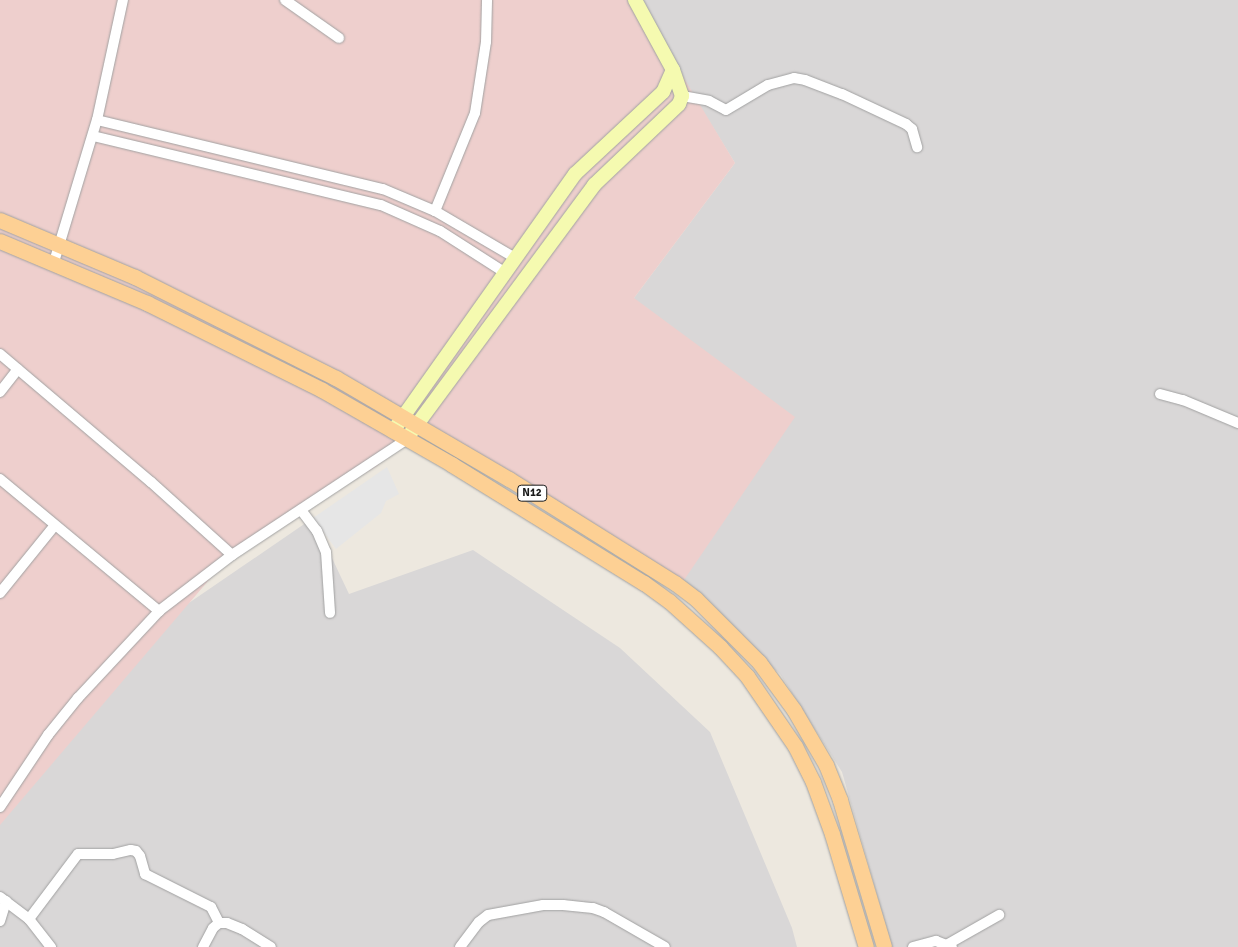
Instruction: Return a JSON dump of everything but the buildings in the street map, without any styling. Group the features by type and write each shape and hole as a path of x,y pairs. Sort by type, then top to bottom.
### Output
{"main road":[{"name":"N12","path":"0,220 60,244 135,278 262,339 404,416 675,583 696,599 743,643 794,710 826,765 840,800 884,947"},
{"name":"N12","path":"0,241 54,262 147,303 255,356 393,431 644,583 690,619 748,676 795,746 814,782 832,834 866,947"}],"street":[{"path":"54,262 93,136 123,0"},
{"path":"285,0 340,38"},
{"path":"436,211 474,113 484,58 487,0"},
{"path":"0,807 48,735 78,698 159,611 232,555 406,439 594,185 621,157 676,109 682,96 673,70 635,0"},
{"path":"382,456 393,431 575,174 664,92 673,70"},
{"path":"682,96 703,100 726,110 768,85 794,78 805,80 906,124 912,129 917,147"},
{"path":"97,120 383,189 436,211 515,258"},
{"path":"93,136 381,205 440,231 504,272"},
{"path":"0,354 151,482 232,555"},
{"path":"0,392 18,369"},
{"path":"1160,394 1183,400 1238,423"},
{"path":"0,479 159,611"},
{"path":"300,510 317,532 326,552 330,613"},
{"path":"0,593 55,525"},
{"path":"28,919 78,854 113,854 131,850 136,851 140,856 142,869 145,874 211,906 219,923"},
{"path":"3,899 28,919 51,947"},
{"path":"0,921 3,899"},
{"path":"461,946 479,922 488,915 543,905 563,905 593,908 604,912 665,947"},
{"path":"913,947 936,941 950,946 999,915"},
{"path":"203,947 213,928 219,923 228,923 242,929 271,947"}],"shaded area":[{"path":"0,0 637,0 735,163 634,298 795,417 682,583 424,424 377,466 231,554 0,825"},
{"path":"635,0 1238,0 1238,947 892,947 842,772 780,674 682,583 634,298 735,163"},
{"path":"387,467 399,494 386,501 381,513 336,549 313,518"},
{"path":"313,518 349,594 473,550 620,648 710,732 792,928 797,947 0,947 0,819 126,646"}]}
